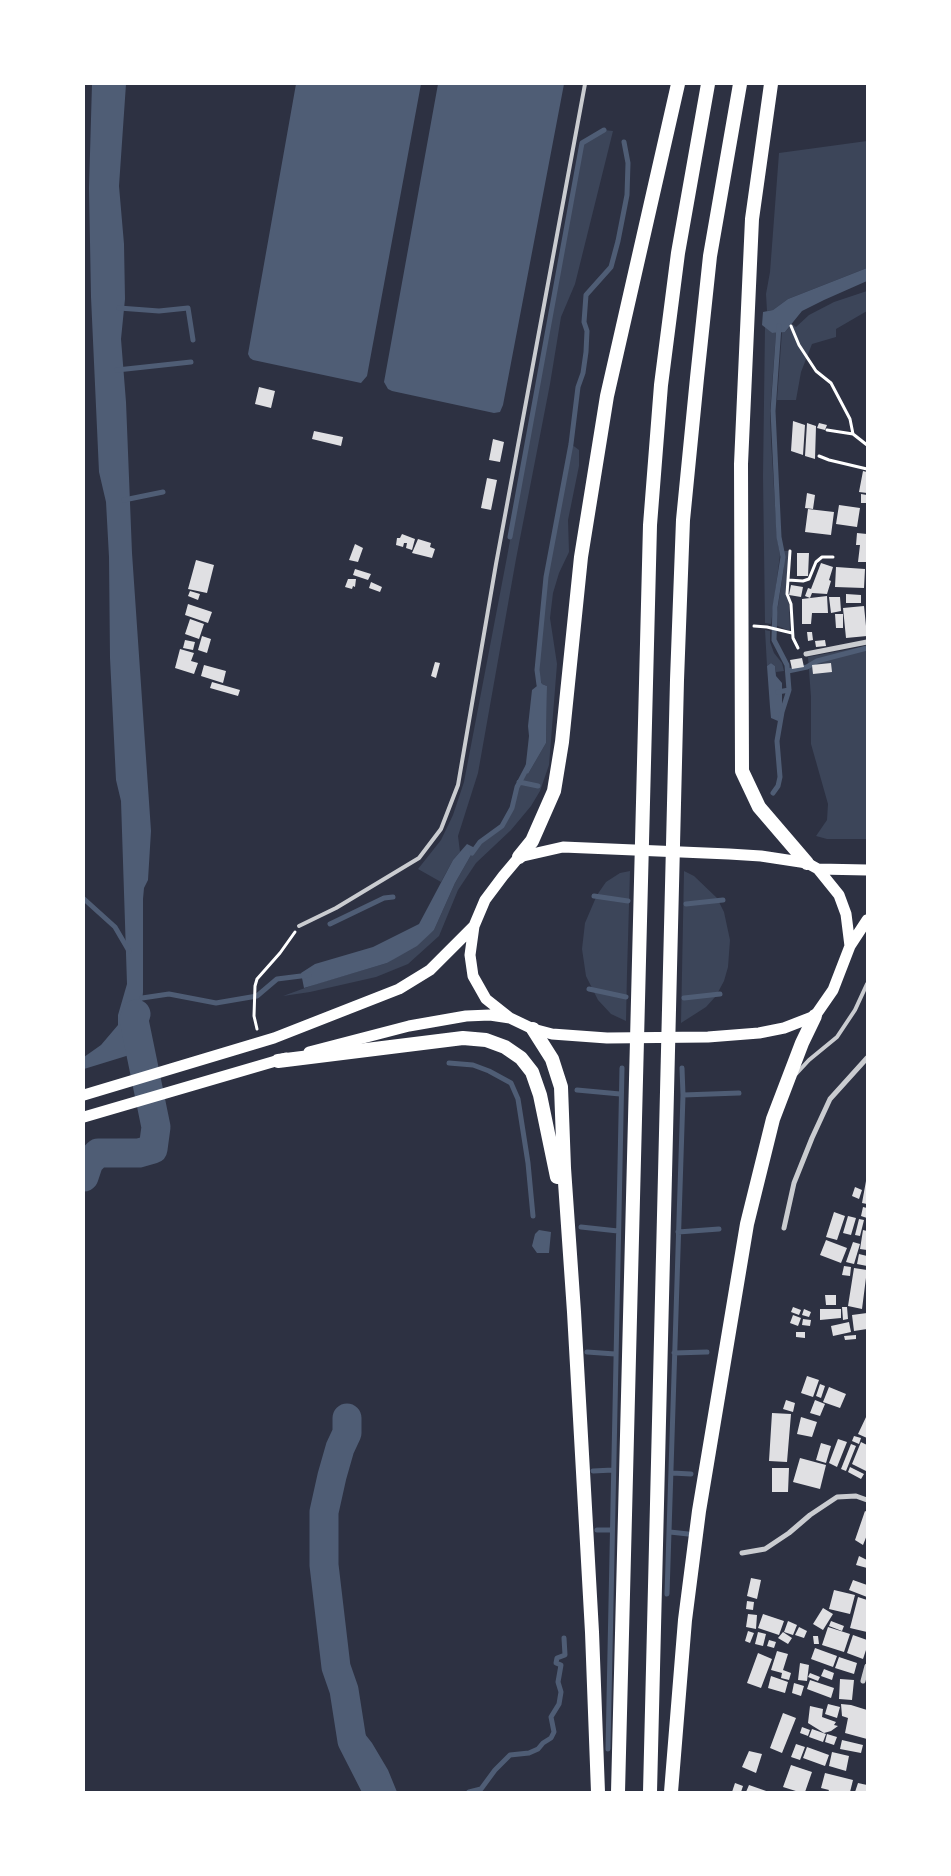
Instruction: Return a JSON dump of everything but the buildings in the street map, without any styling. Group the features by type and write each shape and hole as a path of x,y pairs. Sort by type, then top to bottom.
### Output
{"highway":[{"path":"520,857 532,841 554,791 562,742 581,557 607,396 678,84"},
{"path":"618,1792 650,525 661,385 678,253 708,84"},
{"path":"650,1792 669,1080 677,680 684,520 710,256 740,84"},
{"path":"771,84 752,219 741,455 742,771 758,807 813,866"},
{"path":"671,1792 685,1620 699,1511 749,1215 768,1138 785,1087 815,1016"},
{"path":"532,1029 552,1058 561,1087 568,1234 592,1622 598,1792"},
{"path":"278,1061 463,1038 486,1040 505,1047 521,1058 532,1072 540,1095 568,1234"}],"main road":[{"path":"867,870 813,866 737,854 562,847 520,857 485,900 474,926 470,955 473,976 486,999 510,1018 532,1029 552,1034 607,1038 708,1038 759,1033 784,1028 815,1016 834,990 850,946 867,920"},
{"path":"813,866 840,894 846,914 850,946"},
{"path":"84,1096 274,1038 399,990 430,970 474,926"},
{"path":"84,1117 278,1061 409,1026 466,1016 490,1015 510,1018"}],"street":[{"path":"806,654 867,642"},
{"path":"784,1228 794,1183 830,1099 867,1058"},
{"path":"742,1553 764,1549 837,1497 856,1496 867,1500"},
{"path":"863,1681 867,1666"}],"lane":[{"path":"299,926 336,908 419,858 441,829 458,785 496,564 585,84"},
{"path":"785,1087 809,1060 836,1037 854,1010 867,984"}],"path":[{"path":"791,326 799,345 816,371 831,383 850,418 853,434"},
{"path":"827,430 853,434 867,445"},
{"path":"819,456 828,460 867,469"},
{"path":"790,551 787,594 790,604 792,633 798,648 806,654"},
{"path":"788,580 803,581 809,579 816,562 822,557 833,557"},
{"path":"767,627 792,633"},
{"path":"261,1042 254,1016 254,986 257,979 280,953 299,926"}],"shaded area":[{"path":"92,84 126,84 119,186 124,244 125,299 121,339 126,402 132,553 151,831 148,880 144,888 143,899 143,992 140,1024 147,1032 149,1049 84,1069 84,1057 101,1045 118,1025 118,1015 127,984 121,801 116,780 110,658 109,557 106,502 99,472 91,297 89,188"},
{"path":"296,84 421,84 367,376 361,383 253,360 248,354"},
{"path":"438,84 564,84 503,405 500,412 494,413 392,391 388,389 384,382"},
{"path":"604,130 613,131 575,284 561,317 478,773 458,836 460,852 453,860 441,882 418,869 441,840 453,815 464,782 582,143"},
{"path":"867,141 867,268 788,299 773,310 767,311 766,294 770,272 779,153"},
{"path":"867,268 867,281 802,311 785,332 772,333 762,325 763,312 773,310 788,299"},
{"path":"867,291 867,311 836,329 836,337 812,344 801,372 796,400 777,400 782,332 785,332 792,324 796,327 809,315 834,302"},
{"path":"765,327 772,333 776,333 770,412 777,538 780,555 771,624 765,623 763,476"},
{"path":"571,444 579,450 579,466 568,520 569,552 559,573 553,593 550,618 557,664 549,765 540,791 531,806 511,830 476,863 458,890 439,936 408,964 376,977 283,996 387,963 434,930 455,883 475,848 502,826 512,808 517,787 525,772 528,774 546,743 547,686 542,684 537,670 540,623 546,577"},
{"path":"783,551 789,551 786,595 789,604 790,631 775,625 784,567"},
{"path":"765,630 770,631 770,642 774,653 782,663 784,671 776,672 775,666 771,663 767,666"},
{"path":"867,646 867,839 827,839 816,836 827,820 828,804 811,744 811,697 808,657"},
{"path":"771,663 775,666 776,676 782,683 782,715 778,721 771,718 767,666"},
{"path":"539,679 542,684 547,686 546,743 528,774 525,772 532,690 537,686"},
{"path":"467,844 475,848 455,883 434,930 417,946 387,963 304,988 301,973 315,964 373,947 419,924 453,860"},
{"path":"630,871 626,1021 611,1014 598,1000 586,976 582,949 585,923 597,895 606,882 620,873"},
{"path":"684,871 694,876 717,898 724,912 730,940 728,967 724,981 716,996 706,1007 681,1023"},
{"path":"539,1230 551,1232 549,1253 537,1253 532,1246 535,1234"},
{"path":"346,1710 372,1743 388,1770 397,1792 382,1792 364,1751 361,1737 351,1728 346,1719"}],"waterway":[{"path":"510,537 582,143 604,130"},
{"path":"539,685 537,670 546,577 571,444 578,387 583,373 586,352 587,331 584,322 586,295 611,267 618,241 627,195 628,163 624,142"},
{"path":"119,308 159,311 188,308 193,340"},
{"path":"778,692 789,690 787,665 774,640 775,607 783,557 779,537 773,411 779,326"},
{"path":"117,370 191,362"},
{"path":"124,500 163,492"},
{"path":"788,671 867,648"},
{"path":"773,793 778,786 780,777 777,741 782,712 789,690"},
{"path":"472,853 480,842 502,826 512,808 517,787 528,766"},
{"path":"519,782 538,786"},
{"path":"594,896 628,901"},
{"path":"330,924 384,898 393,897"},
{"path":"84,899 115,927 129,951"},
{"path":"686,904 723,900"},
{"path":"142,998 169,994 216,1003 257,996 277,979 309,975"},
{"path":"589,989 626,997"},
{"path":"684,998 720,994"},
{"path":"84,1177 89,1162 98,1153 139,1153 153,1149 156,1127 134,1020 136,1014"},
{"path":"449,1063 473,1065 511,1083 518,1099 528,1163 533,1216"},
{"path":"608,1749 622,1068"},
{"path":"667,1594 683,1095 682,1068"},
{"path":"577,1090 620,1094"},
{"path":"683,1095 739,1093"},
{"path":"581,1227 618,1231"},
{"path":"678,1232 719,1229"},
{"path":"587,1352 615,1354"},
{"path":"674,1353 707,1352"},
{"path":"347,1418 347,1433 340,1448 324,1512 324,1565 336,1667 344,1690 352,1741 378,1792"},
{"path":"593,1471 613,1470"},
{"path":"672,1473 691,1474"},
{"path":"597,1530 612,1530"},
{"path":"670,1532 688,1534"},
{"path":"469,1792 481,1789 495,1770 510,1755 529,1753 538,1749 551,1738 554,1732 551,1717 559,1704 561,1692 558,1682 561,1665 556,1663 557,1658 565,1655 564,1638"}]}
